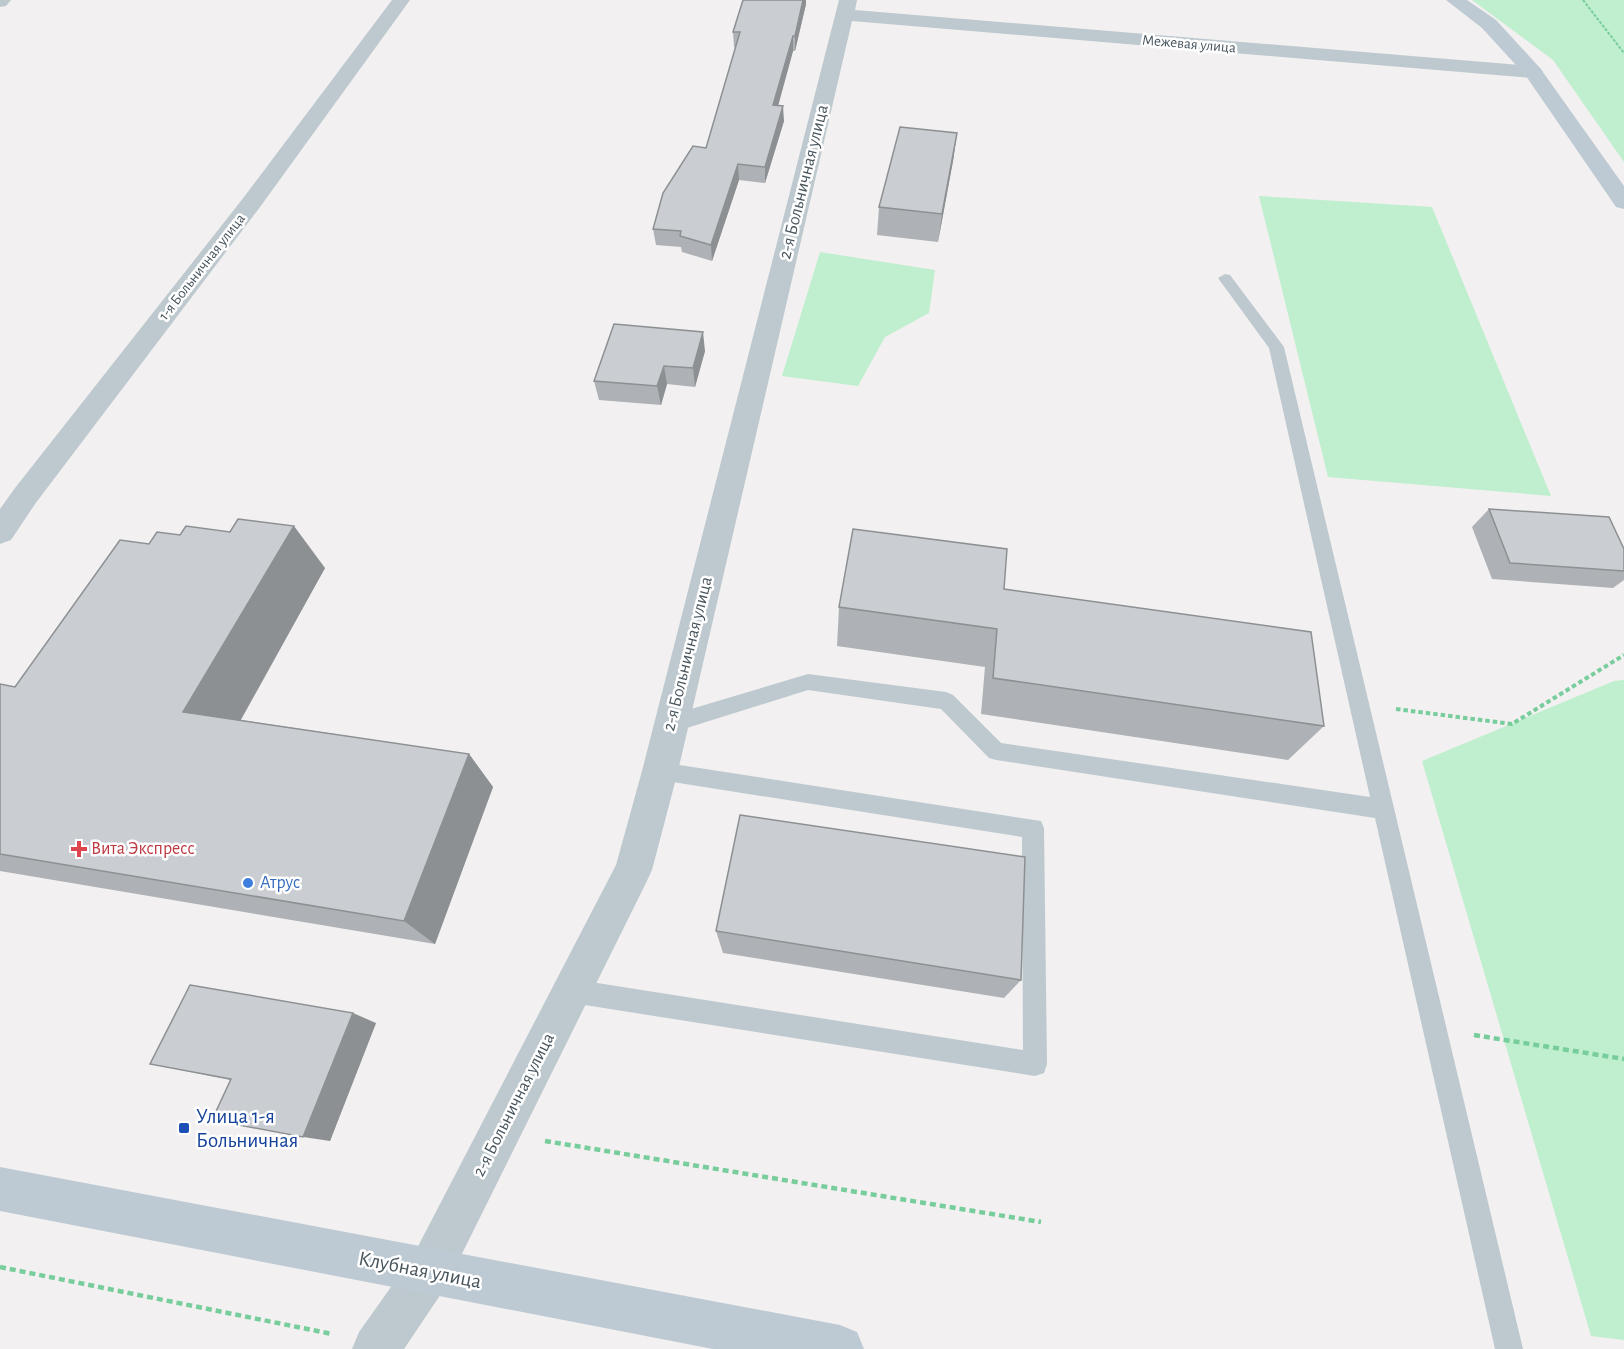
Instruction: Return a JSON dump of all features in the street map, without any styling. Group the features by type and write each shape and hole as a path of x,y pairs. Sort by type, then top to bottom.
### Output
{"street":[{"name":"1-я Больничная улица","path":"0,532 25,496 252,202 401,0"},
{"path":"1455,0 1489,24 1533,72 1624,202"},
{"name":"Межевая улица","path":"847,8 1533,72"},
{"name":"2-я Больничная улица","path":"378,1346 429,1272 633,870 660,771 847,8"},
{"name":"Клубная улица","path":"0,1189 840,1349"}],"lane":[{"path":"1225,278 1276,347 1509,1349"},
{"path":"671,724 808,682 946,701 996,751 1383,809"},
{"path":"572,991 1035,1064 1034,828 660,771"}],"path":[{"path":"1582,0 1624,53"},
{"path":"1359,704 1512,724 1624,655"},
{"path":"1435,1029 1624,1059"},
{"path":"500,1134 1041,1222"},
{"path":"0,1267 378,1346"}],"green space":[{"path":"1472,0 1624,0 1624,162 1553,60"},
{"path":"1259,196 1432,207 1551,496 1328,477"},
{"path":"820,252 935,270 929,313 885,337 858,386 782,376"},
{"path":"1624,680 1624,1340 1591,1336 1422,761 1614,681"}],"building":[{"path":"743,0 803,0 795,36 793,36 773,105 783,106 765,167 738,164 711,245 680,236 681,231 653,229 663,193 693,146 706,148 740,32 733,32"},
{"path":"900,127 957,133 942,214 879,207"},
{"path":"614,324 703,332 693,368 664,366 657,386 594,381"},
{"path":"1489,509 1609,517 1624,549 1624,571 1510,563"},
{"path":"238,519 294,526 183,712 469,754 404,921 0,854 0,684 15,687 120,540 149,544 157,532 180,535 186,526 230,532"},
{"path":"853,529 1007,549 1004,589 1311,632 1324,726 993,678 997,629 839,607"},
{"path":"740,815 1025,857 1021,980 716,931"},
{"path":"190,985 353,1013 303,1137 212,1120 231,1079 150,1064"}],"place":[{"name":"Вита Экспресс","path":"79,849"},
{"name":"Атрус","path":"248,883"},
{"name":"Улица 1-я Больничная","path":"184,1128"}]}
